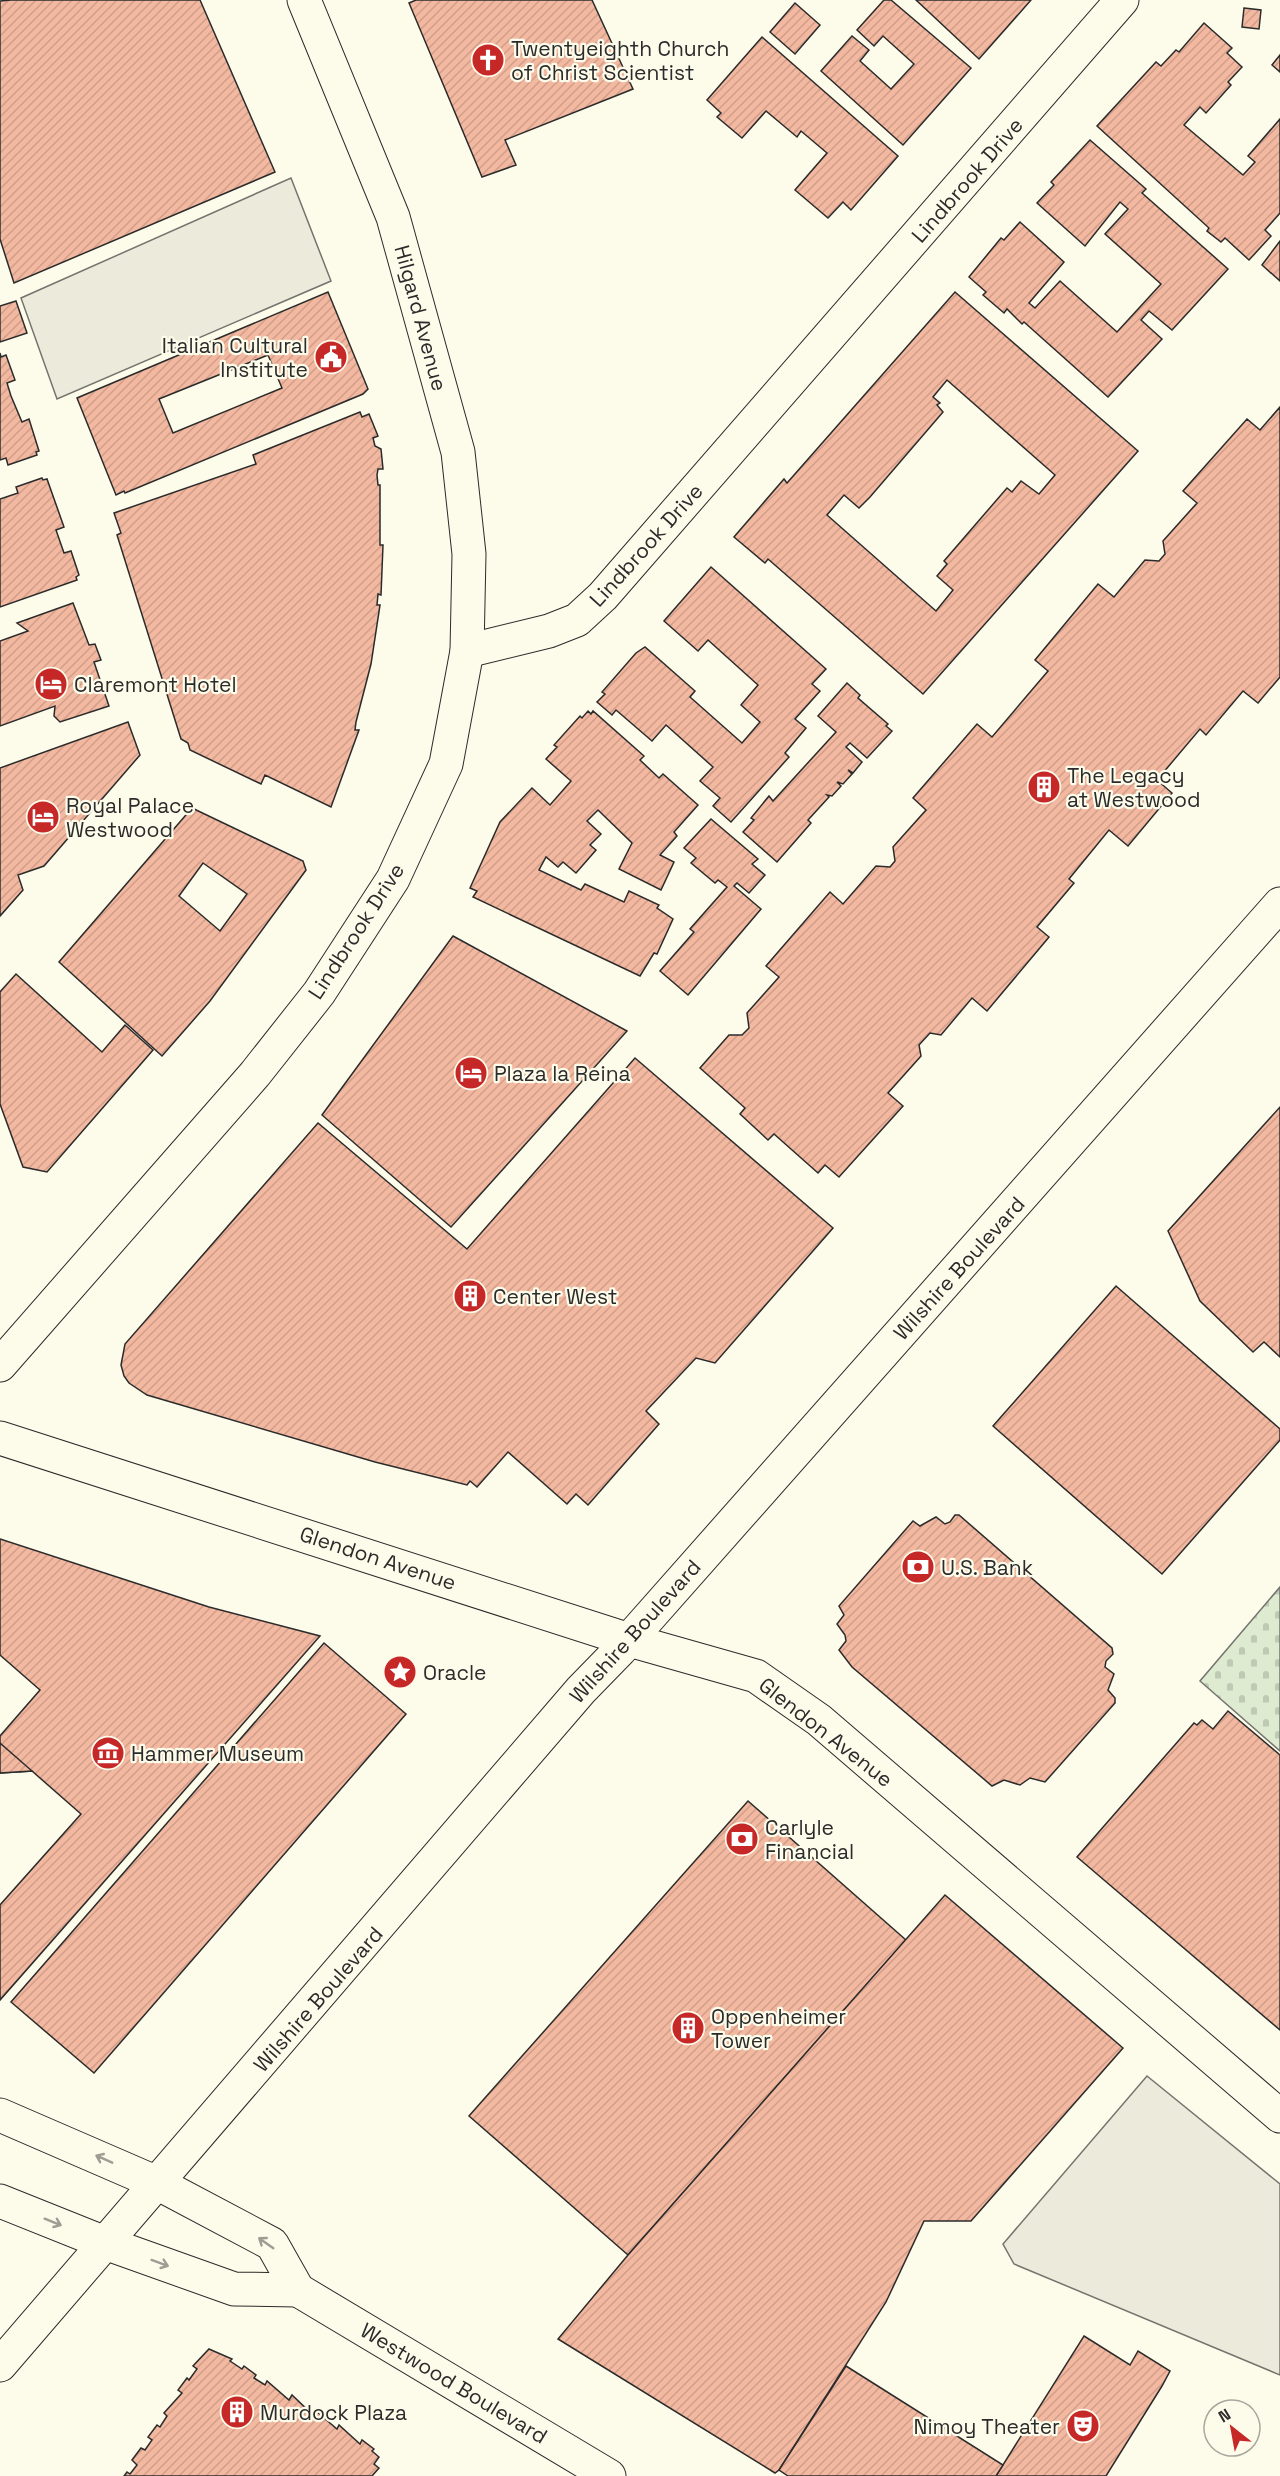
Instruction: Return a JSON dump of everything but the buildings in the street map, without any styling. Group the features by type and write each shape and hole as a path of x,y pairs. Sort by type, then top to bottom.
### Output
{"street":[{"name":"Hilgard Avenue","path":"304,0 393,217 458,452 469,554 467,651"},
{"name":"Lindbrook Drive","path":"4,1350 255,1074 319,993 393,879 446,764 467,651 549,631 577,620 603,596 1122,0"},
{"name":"Wilshire Boulevard","path":"0,2365 581,1690 629,1640 1280,904"},
{"name":"Glendon Avenue","path":"0,1438 629,1640 756,1676 819,1720 1280,2116"},
{"name":"Westwood Boulevard","path":"0,2115 157,2183 272,2244 298,2290 609,2476"},
{"name":"Westwood Boulevard","path":"0,2201 105,2243 234,2289 298,2290"}],"green space":[{"path":"1280,1587 1280,1751 1200,1681"}],"shaded area":[{"path":"291,178 331,281 57,399 21,298"},
{"path":"1147,2076 1280,2184 1280,2375 1014,2264 1003,2244"}],"place":[{"name":"Twentyeighth Church of Christ Scientist","path":"488,60"},
{"name":"Italian Cultural Institute","path":"331,357"},
{"name":"Claremont Hotel","path":"51,684"},
{"name":"The Legacy at Westwood","path":"1044,787"},
{"name":"Royal Palace Westwood","path":"43,817"},
{"name":"Plaza la Reina","path":"471,1073"},
{"name":"Center West","path":"470,1296"},
{"name":"U.S. Bank","path":"918,1567"},
{"name":"Oracle","path":"400,1672"},
{"name":"Hammer Museum","path":"108,1753"},
{"name":"Carlyle Financial","path":"742,1839"},
{"name":"Oppenheimer Tower","path":"688,2028"},
{"name":"Murdock Plaza","path":"237,2412"},
{"name":"Nimoy Theater","path":"1083,2426"}]}
